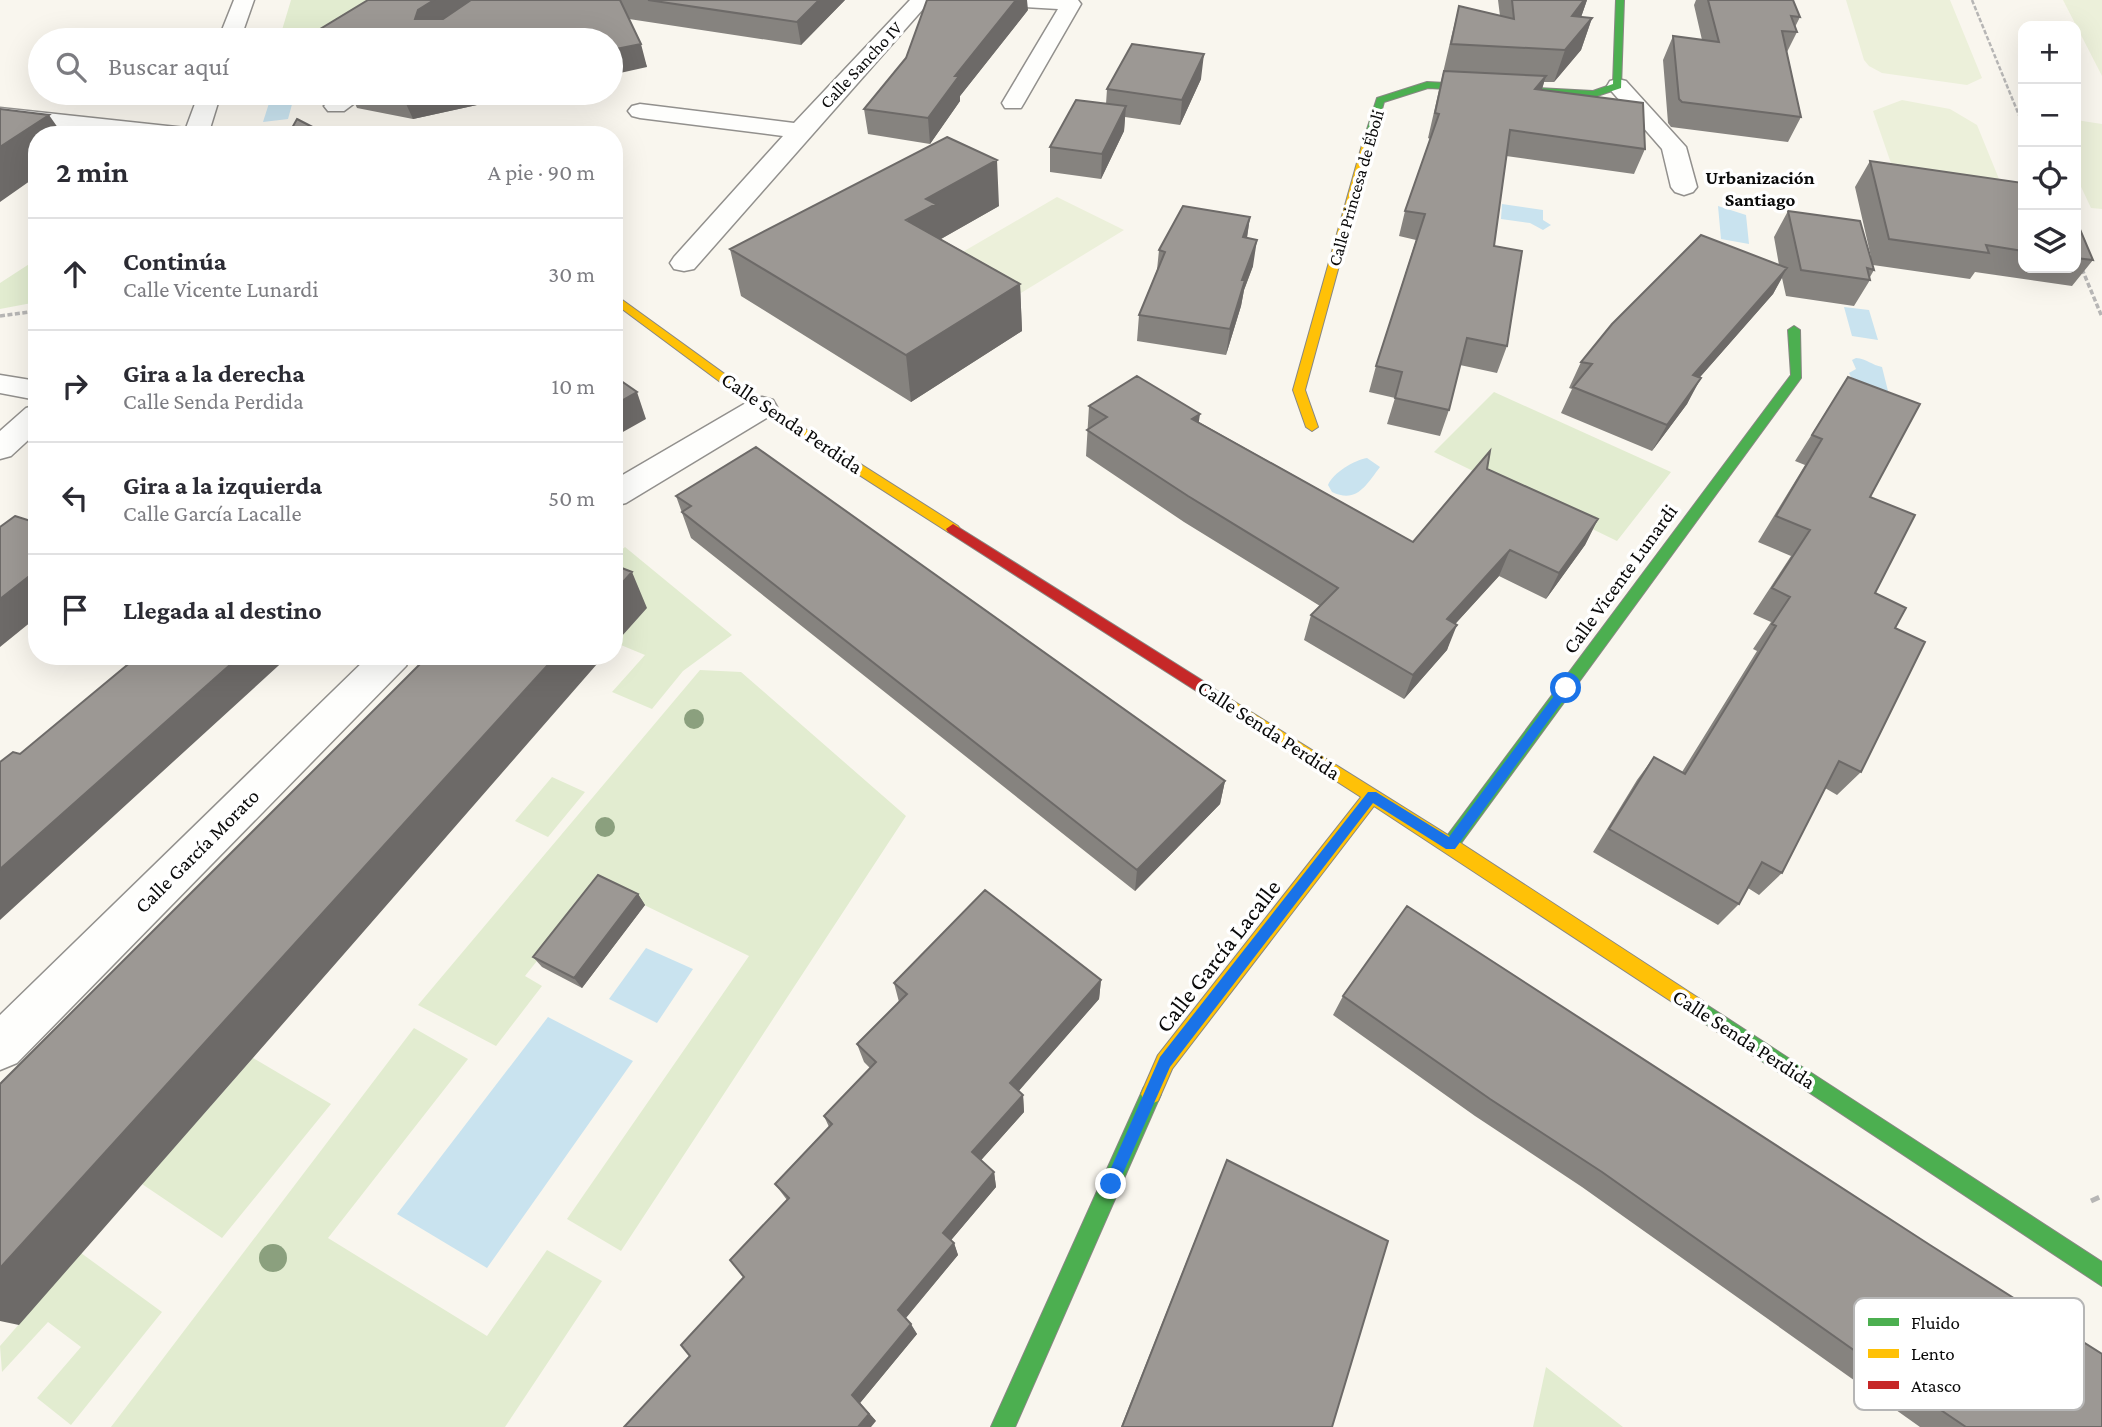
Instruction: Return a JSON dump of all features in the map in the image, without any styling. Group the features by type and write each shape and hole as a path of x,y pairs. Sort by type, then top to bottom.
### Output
{"street":[{"path":"234,28 244,0"},
{"name":"Calle Sancho IV","path":"684,263 800,131 921,0"},
{"path":"1006,0 1071,4 1013,103"},
{"path":"1620,0 1618,86 1674,147 1684,187"},
{"name":"Calle Princesa de Éboli","path":"1312,427 1299,390 1380,100 1427,85 1594,94 1618,86"},
{"path":"199,126 207,105"},
{"path":"640,111 800,131"},
{"path":"0,115 102,126"},
{"name":"Calle Senda Perdida","path":"623,304 762,407 1450,845 2102,1275"},
{"name":"Calle Vicente Lunardi","path":"1450,845 1797,374 1794,330"},
{"path":"0,384 28,389"},
{"path":"623,490 762,407"},
{"path":"0,449 28,423"},
{"name":"Calle García Morato","path":"0,1046 384,665"},
{"name":"Calle García Lacalle","path":"1003,1427 1165,1062 1372,796"}],"path":[{"path":"1972,0 2018,113"},
{"path":"2081,266 2102,317"},
{"path":"0,316 28,312"}],"green space":[{"path":"291,0 374,0 327,28 283,28"},
{"path":"1846,0 1950,0 1982,78 1967,85 1882,73 1869,66 1864,60"},
{"path":"2063,0 2102,0 2102,76 2081,35 2081,21 2074,21"},
{"path":"1902,100 1950,109 1977,125 1999,179 1895,175 1873,111"},
{"path":"2081,121 2102,124 2102,209 2091,208 2081,187"},
{"path":"1057,197 1124,230 1021,293 954,257"},
{"path":"28,265 28,304 0,309 0,283"},
{"path":"1494,392 1671,472 1617,541 1434,452"},
{"path":"625,547 732,635 683,671 652,709 612,692 645,655 623,646 623,635 646,608 623,599"},
{"path":"700,670 741,672 906,816 621,1251 567,1219 749,956 599,883 525,976 542,986 496,1046 418,1005"},
{"path":"552,777 585,792 548,837 515,821"},
{"path":"414,1028 468,1059 328,1238 487,1336 547,1250 602,1281 505,1427 111,1427"},
{"path":"253,1058 331,1104 222,1238 142,1184"},
{"path":"81,1253 162,1312 71,1425 37,1398 81,1347 48,1322 2,1372 0,1346"},
{"path":"1546,1367 1623,1427 1533,1427"}],"water":[{"path":"268,105 292,105 288,119 263,122"},
{"path":"1502,204 1543,210 1543,220 1551,225 1543,230 1530,223 1501,219"},
{"path":"1718,206 1746,215 1749,244 1721,239"},
{"path":"1844,307 1869,310 1878,340 1852,336"},
{"path":"1856,358 1882,367 1888,391 1886,395 1851,377 1849,373 1856,369 1852,360"},
{"path":"1367,458 1380,467 1360,491 1348,496 1332,492 1328,485 1334,476 1350,464"},
{"path":"646,948 693,969 657,1023 609,999"},
{"path":"548,1017 633,1061 487,1268 397,1214"}],"building":[{"path":"368,0 434,0 418,10 415,19 443,19 471,0 620,0 641,44 623,48 623,28 322,28"},
{"path":"648,0 819,0 797,22"},
{"path":"927,0 1016,0 955,76 959,76 928,118 864,109 906,58"},
{"path":"1512,0 1584,0 1572,16 1592,18 1565,50 1451,44 1459,6 1514,19"},
{"path":"1708,0 1793,0 1800,17 1791,16 1797,32 1782,31 1801,117 1682,102 1679,99 1673,36 1719,42"},
{"path":"1132,44 1204,54 1182,100 1107,89"},
{"path":"1444,71 1546,76 1535,89 1643,103 1645,149 1510,130 1494,246 1522,251 1507,346 1467,338 1449,410 1395,398 1402,372 1376,366 1425,214 1405,211 1439,114 1435,113"},
{"path":"1076,100 1126,106 1102,154 1050,147"},
{"path":"0,109 49,115 28,126 28,129 0,147"},
{"path":"297,119 311,126 293,126"},
{"path":"947,137 997,160 926,199 936,204 906,220 1020,284 906,355 730,249"},
{"path":"1870,161 2018,182 2018,250 1986,245 1989,253 1889,239"},
{"path":"1183,206 1250,217 1243,237 1257,240 1242,280 1245,280 1230,329 1139,315 1165,252 1159,250"},
{"path":"1788,211 1860,221 1874,270 1867,268 1870,280 1801,270"},
{"path":"2081,232 2093,260 2081,259"},
{"path":"1701,235 1787,268 1693,375 1701,378 1667,425 1573,387 1592,364 1581,362 1612,324"},
{"path":"1137,376 1200,414 1192,419 1413,542 1490,451 1487,469 1598,519 1559,573 1510,550 1447,619 1457,625 1413,675 1311,615 1338,588 1087,430 1107,417 1089,406"},
{"path":"1848,377 1920,404 1870,497 1915,515 1875,593 1906,608 1895,628 1925,642 1861,772 1839,761 1782,873 1762,862 1739,904 1609,829 1654,757 1685,774 1776,626 1772,624 1790,597 1772,588 1810,530 1776,516 1822,439 1812,435"},
{"path":"623,382 637,392 623,400"},
{"path":"756,447 1225,781 1137,870 682,512 691,506 676,496"},
{"path":"15,516 28,520 28,577 0,599 0,527"},
{"path":"623,568 632,572 623,582"},
{"path":"127,665 230,665 0,869 0,762 13,752 20,754"},
{"path":"419,665 548,665 0,1268 0,1084"},
{"path":"598,875 638,894 574,978 533,957"},
{"path":"985,890 1101,980 1010,1083 1023,1095 972,1152 994,1172 943,1233 954,1243 898,1310 911,1324 852,1395 869,1414 858,1427 624,1427 690,1356 681,1345 744,1277 730,1260 789,1198 775,1184 832,1124 824,1116 876,1062 857,1044 907,994 894,983"},
{"path":"1407,906 2014,1298 1854,1298 1854,1350 1602,1172 1490,1099 1343,996"},
{"path":"1227,1160 1388,1241 1332,1427 1122,1427"},
{"path":"2084,1343 2102,1354 2102,1427 1966,1427 1941,1410 2084,1410"}],"traffic: fast":[{"path":"1367,145 1380,100 1427,85 1594,94 1618,86 1620,0"},
{"path":"1450,845 1797,375 1794,330"},
{"path":"1696,1007 2102,1275"},
{"path":"1003,1427 1151,1094"}],"traffic: slow":[{"path":"1312,427 1299,390 1367,145"},
{"path":"623,304 762,407 953,529"},
{"path":"1203,688 1450,845 1696,1007"},
{"path":"1151,1094 1165,1062 1372,796"}],"traffic: jam":[{"path":"953,529 1203,688"}],"district":[{"name":"Urbanización Santiago","path":"1760,188"}],"route":[{"path":"1111,1184 1165,1062 1372,796 1450,845 1566,688"}]}
